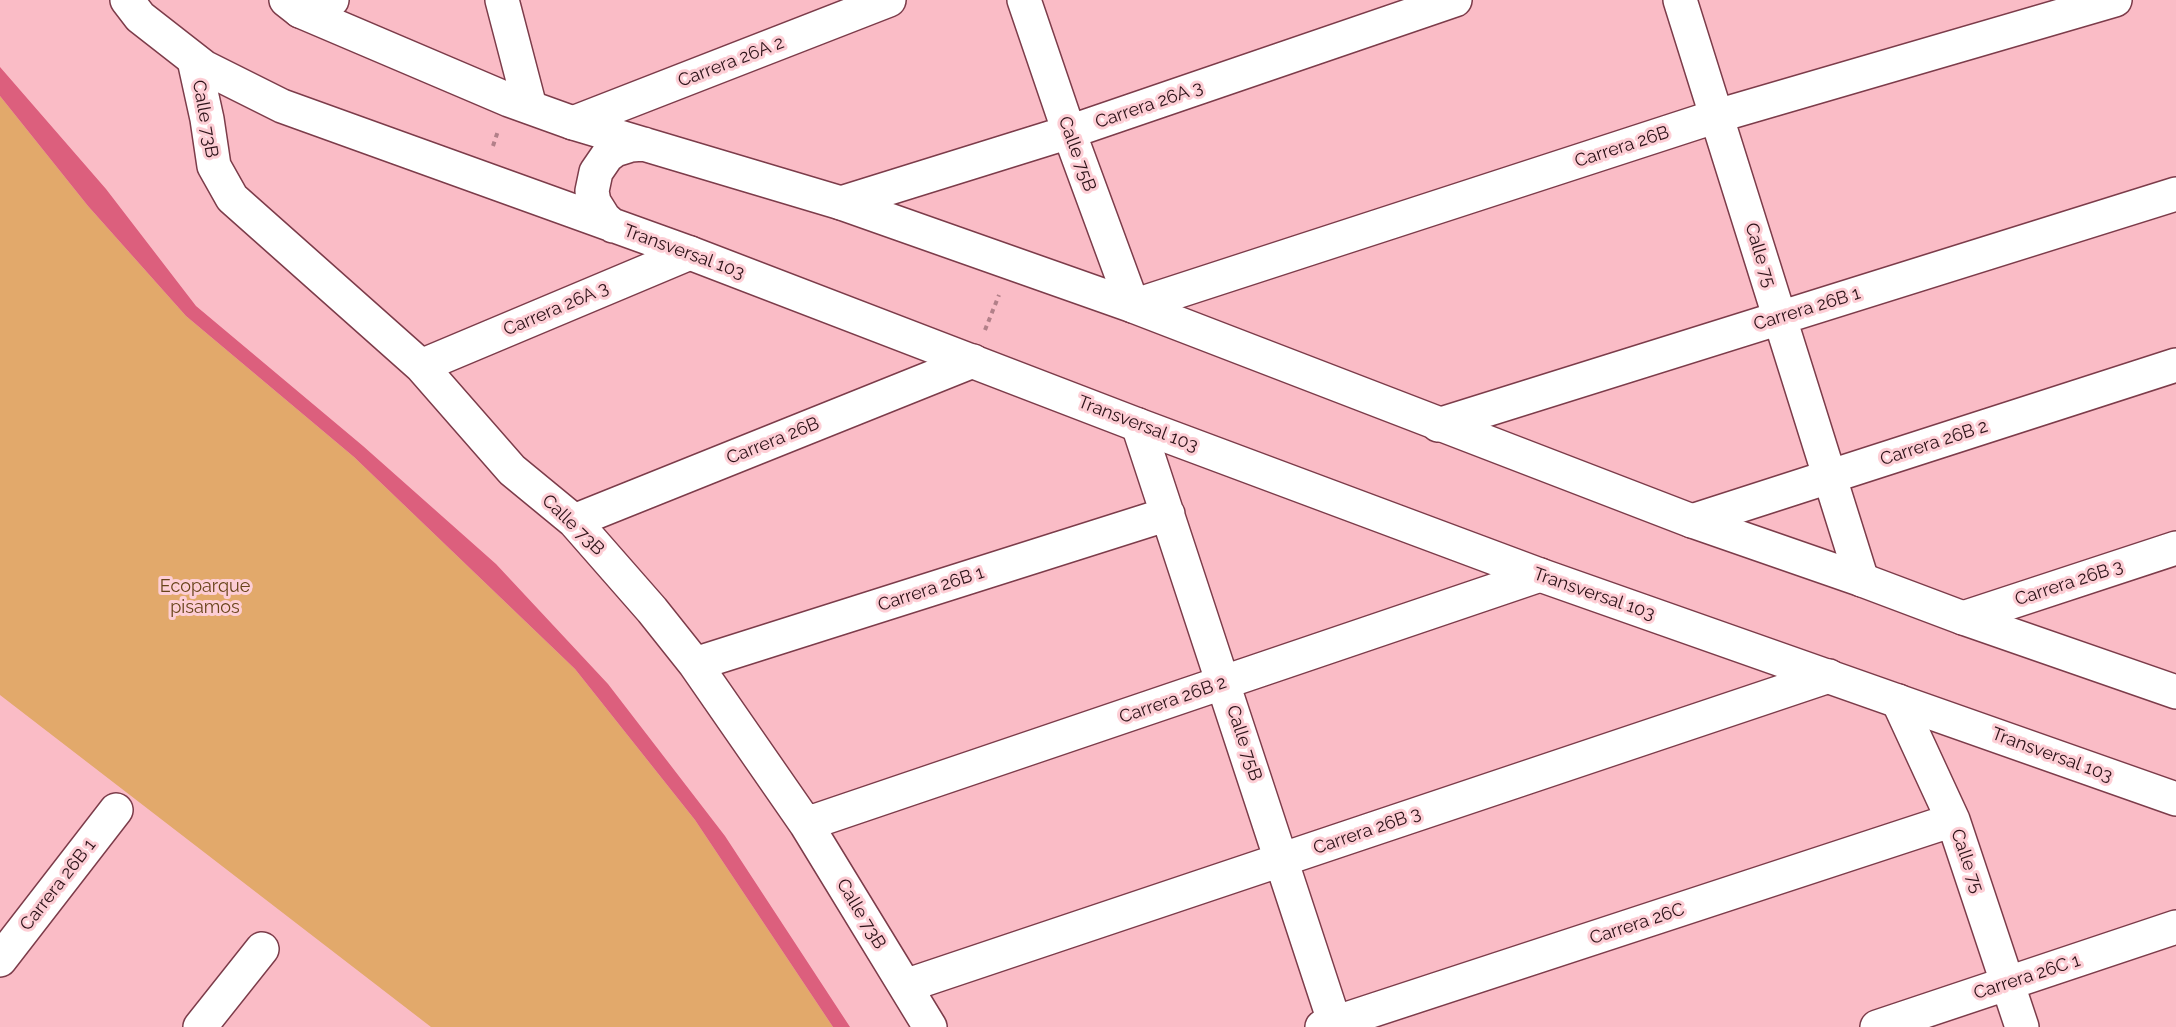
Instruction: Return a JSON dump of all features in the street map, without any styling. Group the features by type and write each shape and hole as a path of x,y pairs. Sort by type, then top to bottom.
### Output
{"street":[{"name":"Transversal 103","path":"127,0 140,17 204,67 282,106 690,253 1138,425 1540,575 2176,799"},
{"path":"293,5 332,0"},
{"path":"502,0 520,103"},
{"name":"Carrera 26A 2","path":"573,123 889,0"},
{"name":"Calle 75B","path":"1024,0 1069,132 1133,306"},
{"name":"Carrera 26A 3","path":"842,203 1069,132 1455,0"},
{"name":"Calle 75","path":"1680,0 1862,580"},
{"name":"Carrera 26B","path":"1133,306 1717,116 2115,0"},
{"path":"293,5 520,103 573,123 842,203 1133,306 1692,521 2176,692"},
{"name":"Calle 73B","path":"194,60 207,119 214,166 232,198 422,366 512,470 574,521 652,610 695,664 806,824 930,1027"},
{"path":"613,226 604,218 594,202 592,191 596,172 607,156 615,150 644,144"},
{"name":"Carrera 26B 1","path":"1438,425 2176,194"},
{"name":"Carrera 26A 3","path":"422,366 690,253"},
{"name":"Carrera 26B","path":"574,521 973,361"},
{"name":"Carrera 26B 2","path":"1692,521 2176,365"},
{"name":"Calle 75B","path":"1138,425 1282,860 1331,1026"},
{"name":"Carrera 26B 1","path":"695,664 1168,514"},
{"name":"Carrera 26B 3","path":"1963,618 2176,548"},
{"name":"Carrera 26B 2","path":"806,824 1540,575"},
{"name":"Carrera 26B 3","path":"905,986 1829,676"},
{"name":"Calle 75","path":"1898,701 1953,820 2022,1027"},
{"name":"Carrera 26B 1","path":"0,960 116,810"},
{"name":"Carrera 26C","path":"1331,1026 1953,820"},
{"name":"Carrera 26C 1","path":"1877,1027 2176,927"},
{"path":"200,1027 262,949"}],"path":[{"path":"483,178 520,103"},
{"path":"973,361 1012,264"}],"green space":[{"name":"Ecoparque pisamos","path":"0,96 88,206 186,316 354,457 575,669 695,820 833,1027 431,1027 0,695"}],"shaded area":[{"path":"0,67 106,189 196,306 363,446 496,564 608,684 725,836 850,1027 833,1027 695,820 575,669 354,457 186,316 88,206 0,96"}]}
